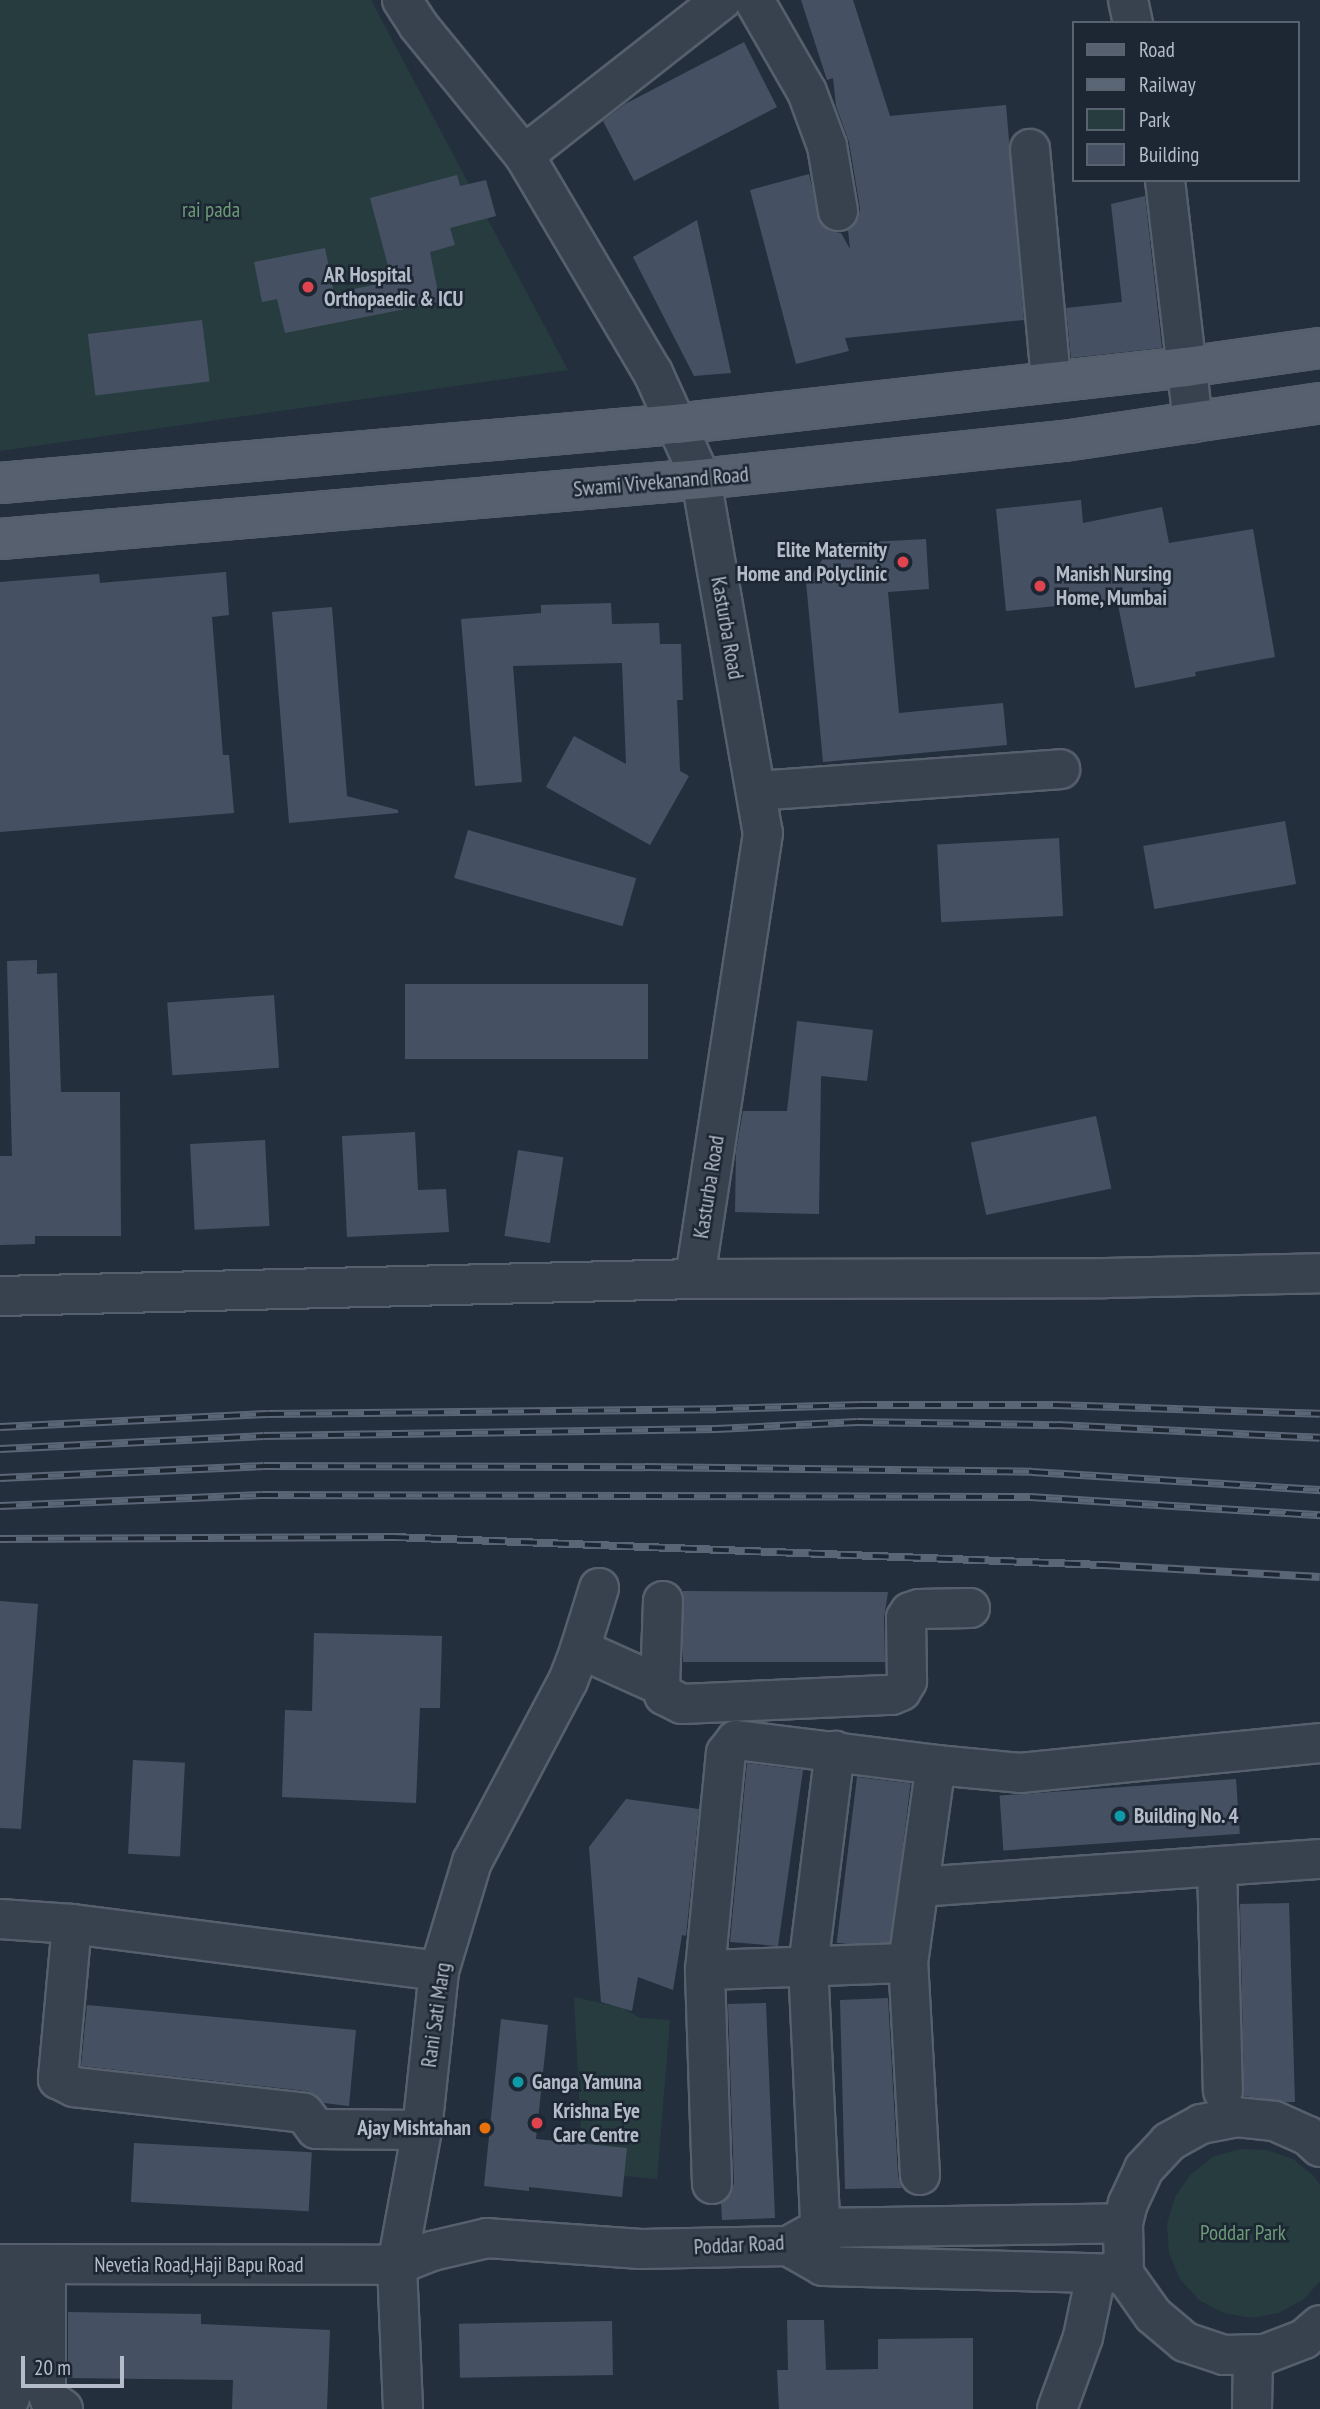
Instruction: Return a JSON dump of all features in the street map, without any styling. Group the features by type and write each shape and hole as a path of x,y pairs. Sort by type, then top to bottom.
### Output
{"main road":[{"path":"0,483 676,424 1186,367 1320,348"},
{"name":"Swami Vivekanand Road","path":"0,538 701,479 1064,441 1320,403"}],"street":[{"name":"Kasturba Road","path":"402,0 418,25 524,155 653,373 701,479 762,833 695,1279"},
{"path":"524,155 722,0"},
{"path":"754,0 811,102 827,146 838,211"},
{"path":"1128,0 1133,21"},
{"path":"1030,149 1051,380"},
{"path":"1165,182 1194,422"},
{"path":"756,791 1060,769"},
{"path":"0,1296 695,1279 1092,1278 1320,1273"},
{"name":"Rani Sati Marg","path":"403,2409 397,2265 422,2130 439,1971 472,1862 568,1681 599,1588"},
{"path":"663,1601 660,1685 664,1695 682,1704 892,1696 901,1691 907,1681 906,1618 910,1612 919,1609 970,1608"},
{"path":"580,1649 619,1664 660,1685"},
{"path":"712,2184 705,1970 729,1745 744,1739 936,1765 1020,1773 1320,1743"},
{"path":"823,2266 808,1967 835,1751"},
{"path":"920,2175 908,1963 936,1765"},
{"path":"919,1887 1320,1859"},
{"path":"1217,1866 1223,2091"},
{"path":"0,1919 72,1924 439,1971"},
{"path":"72,1924 58,2079 74,2087 290,2110 304,2113 316,2129 422,2130"},
{"path":"705,1970 908,1963"},
{"path":"1057,2409 1083,2337 1110,2274 1128,2203 1144,2169 1169,2142 1201,2124 1237,2117 1274,2121 1307,2136 1320,2146"},
{"name":"Poddar Road","path":"397,2265 432,2251 488,2238 641,2249 788,2246 820,2228 1123,2223"},
{"path":"788,2246 823,2266 1110,2274 1185,2342 1224,2355 1265,2354 1304,2339 1320,2325"},
{"path":"5,2409 10,2397 19,2264"},
{"path":"19,2264 46,2390 50,2400 63,2409"},
{"name":"Nevetia Road,Haji Bapu Road","path":"19,2264 397,2265"},
{"path":"1252,2409 1253,2355"}],"green space":[{"name":"rai pada","path":"0,0 371,0 568,370 0,451"},
{"path":"574,1997 623,2008 640,2018 670,2020 657,2179 583,2172"},
{"name":"Poddar Park","path":"1240,2149 1267,2150 1293,2159 1314,2176 1320,2185 1320,2281 1304,2299 1279,2313 1251,2318 1224,2313 1199,2300 1180,2279 1169,2253 1167,2224 1175,2197 1191,2174 1213,2157"}],"building":[{"path":"801,0 853,0 890,116 1006,105 1024,320 845,338 849,351 796,364 750,190 809,174 821,224 830,231 841,233 850,249 848,230 858,219 860,208 849,142 836,106 833,78 827,80"},
{"path":"744,42 777,107 634,181 603,121 625,104"},
{"path":"457,175 460,186 486,180 496,216 450,228 455,245 430,252 440,302 285,333 277,299 262,302 254,262 325,248 334,293 392,281 370,198"},
{"path":"1145,196 1162,348 1071,358 1066,308 1122,302 1111,204"},
{"path":"697,220 731,373 694,376 633,257"},
{"path":"202,320 210,382 95,396 88,334"},
{"path":"1081,500 1083,523 1162,507 1169,543 1253,529 1275,657 1195,672 1196,676 1135,688 1117,600 1006,611 996,509"},
{"path":"926,539 929,589 888,592 899,713 1003,703 1007,745 823,762 806,582 834,544"},
{"path":"226,572 229,615 212,617 223,755 229,755 234,813 0,832 0,582 99,574 100,583"},
{"path":"611,603 612,624 659,623 660,644 681,644 683,700 677,700 680,771 689,776 650,845 546,787 574,736 626,764 622,663 513,666 522,782 475,786 461,619 541,613 541,605"},
{"path":"332,607 347,796 398,810 398,813 289,823 272,612"},
{"path":"1285,821 1296,884 1154,909 1143,846"},
{"path":"468,830 636,878 622,926 454,878"},
{"path":"1059,838 1063,916 941,922 937,844"},
{"path":"37,960 37,974 57,973 61,1092 120,1092 121,1236 35,1236 35,1244 0,1245 0,1156 12,1156 7,961"},
{"path":"405,984 648,984 648,1059 405,1059"},
{"path":"274,995 279,1068 172,1075 167,1002"},
{"path":"797,1021 873,1030 867,1081 821,1076 819,1214 735,1212 736,1152 743,1111 787,1111"},
{"path":"1096,1116 1111,1188 986,1215 971,1143"},
{"path":"415,1132 418,1190 446,1189 449,1232 347,1237 342,1136"},
{"path":"265,1140 270,1226 195,1230 190,1144"},
{"path":"518,1150 563,1157 550,1243 504,1236"},
{"path":"683,1591 888,1592 884,1618 885,1662 683,1662"},
{"path":"0,1601 38,1604 21,1829 0,1828"},
{"path":"314,1633 442,1636 440,1708 420,1708 416,1803 282,1797 285,1710 312,1711"},
{"path":"133,1760 185,1763 180,1857 128,1854"},
{"path":"747,1763 803,1770 778,1946 730,1942"},
{"path":"857,1777 911,1784 890,1949 837,1943"},
{"name":"Building No. 4","path":"1236,1779 1240,1834 1003,1850 1000,1796"},
{"path":"626,1799 699,1809 686,1936 682,1935 673,1990 638,1977 632,2011 601,2002 589,1847"},
{"path":"1289,1903 1295,2102 1244,2096 1240,1904"},
{"path":"888,1998 898,2176 902,2188 845,2189 840,2000"},
{"path":"766,2003 775,2218 722,2220 721,2203 731,2195 734,2183 728,2004"},
{"path":"87,2005 356,2030 349,2106 324,2103 315,2094 306,2091 81,2066"},
{"name":"Ganga Yamuna","path":"501,2019 548,2025 536,2139 627,2148 622,2197 529,2187 529,2191 484,2186"},
{"path":"134,2143 312,2152 309,2211 131,2202"},
{"path":"68,2312 201,2314 201,2324 330,2330 327,2409 232,2409 233,2380 68,2378"},
{"path":"787,2320 824,2320 826,2370 878,2369 878,2339 973,2338 973,2409 779,2409 777,2370 788,2370"},
{"path":"612,2321 613,2375 460,2378 459,2324"}],"railway":[{"path":"0,1427 268,1414 861,1405 1055,1405 1320,1414"},
{"path":"0,1449 264,1436 716,1429 857,1422 1057,1425 1320,1438"},
{"path":"0,1478 264,1466 645,1467 1032,1472 1320,1490"},
{"path":"0,1506 262,1495 1030,1497 1320,1515"},
{"path":"0,1539 393,1537 1104,1565 1320,1577"}],"place":[{"name":"AR Hospital Orthopaedic & ICU","path":"308,287"},
{"name":"Elite Maternity Home and Polyclinic","path":"903,562"},
{"name":"Manish Nursing Home, Mumbai","path":"1040,586"},
{"name":"Building No. 4","path":"1120,1816"},
{"name":"Ganga Yamuna","path":"518,2082"},
{"name":"Krishna Eye Care Centre","path":"537,2123"},
{"name":"Ajay Mishtahan","path":"485,2128"}]}
